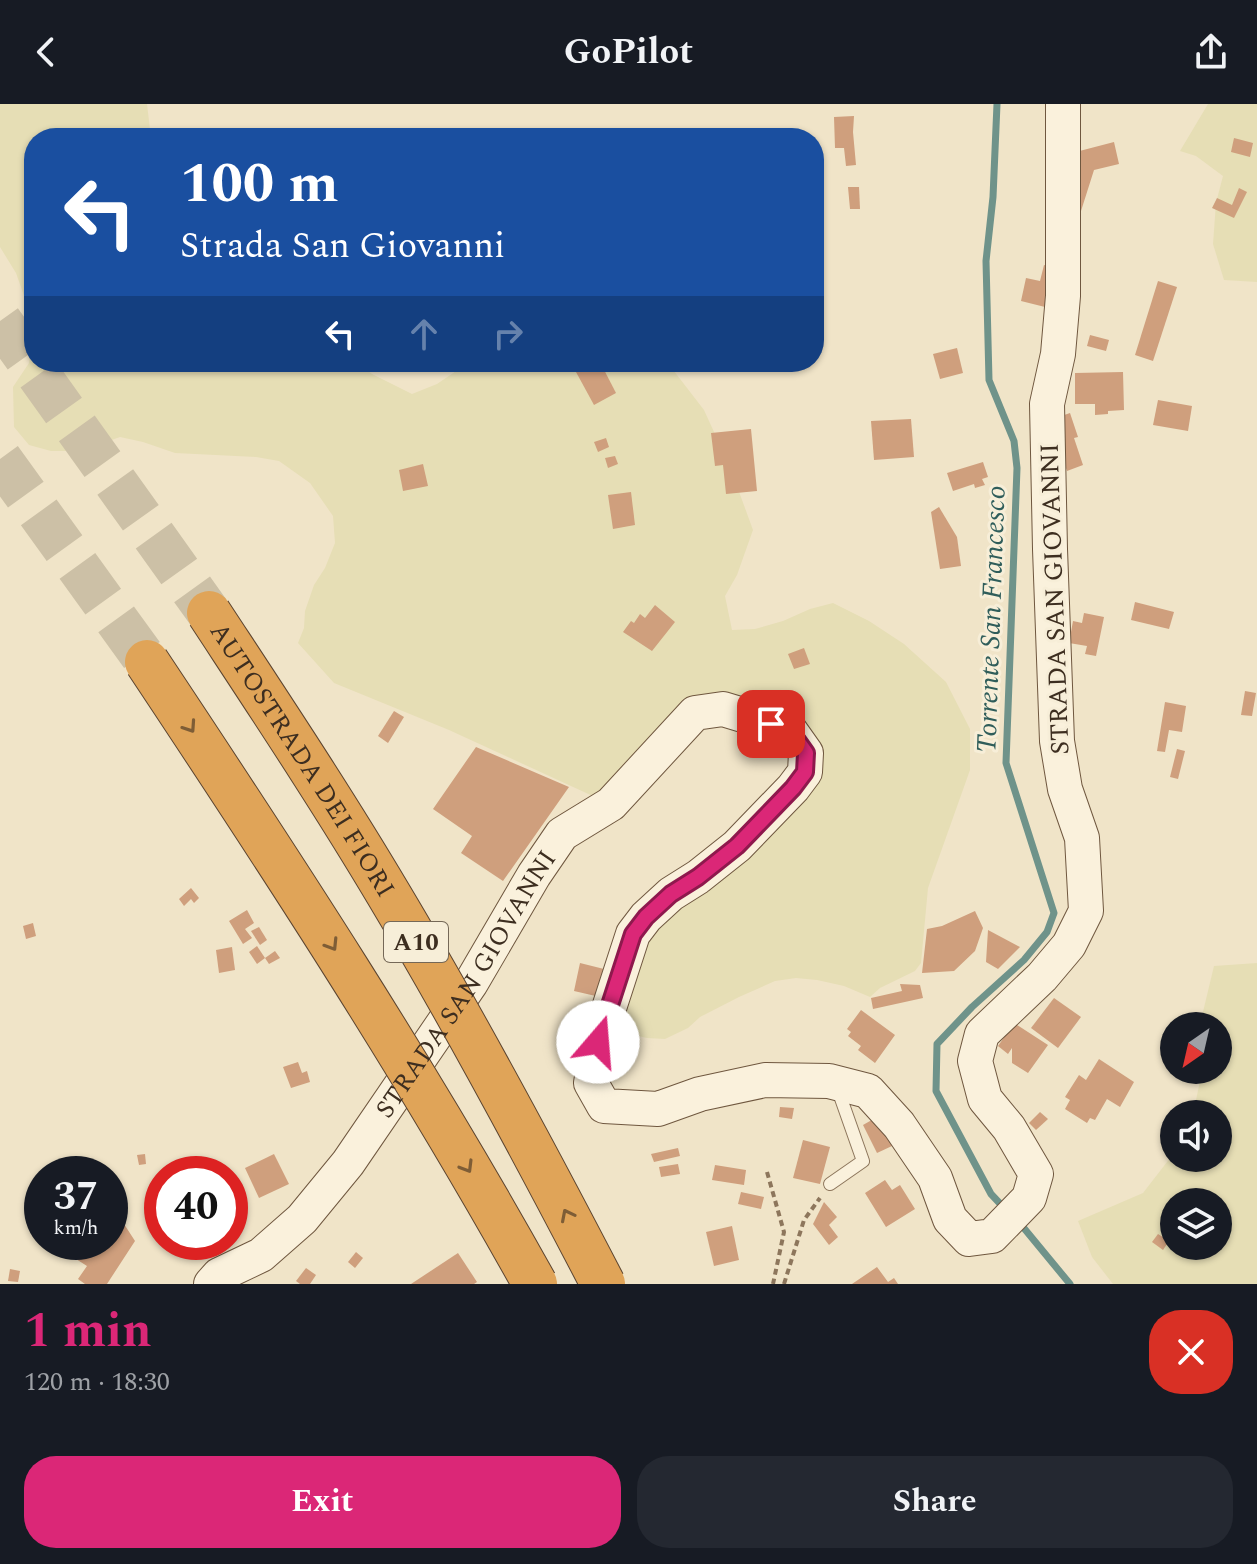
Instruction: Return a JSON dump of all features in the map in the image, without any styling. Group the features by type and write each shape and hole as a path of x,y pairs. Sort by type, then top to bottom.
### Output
{"highway":[{"name":"AUTOSTRADA DEI FIORI","path":"209,613 304,757 389,895 551,1183 603,1284"},
{"name":"A10","path":"147,662 287,872 385,1029 535,1284"}],"street":[{"name":"STRADA SAN GIOVANNI","path":"211,1284 219,1275 261,1255 302,1219 348,1163 471,983 534,875 562,834 611,804 695,713 723,709 789,729 806,753 805,772 737,846 671,894 633,934 598,1042 591,1083 604,1106 658,1109 700,1094 765,1080 836,1083 868,1091 899,1125 935,1178 950,1219 969,1239 992,1236 1029,1198 1036,1174 1009,1128 985,1099 975,1061 982,1034 1042,977 1069,945 1086,911 1082,838 1065,789 1057,741 1050,549 1047,404 1058,354 1063,296 1063,104"}],"lane":[{"path":"830,1184 863,1161 836,1083"}],"path":[{"path":"767,1172 784,1232 773,1284"},
{"path":"784,1284 804,1220 830,1184"}],"shaded area":[{"path":"0,104 147,104 150,128 24,128 24,296 16,273 0,247"},
{"path":"1208,104 1257,104 1257,282 1224,280 1213,244 1216,203 1223,176 1196,156 1180,151"},
{"path":"24,370 370,372 412,394 437,384 455,372 675,372 704,410 730,467 753,530 737,575 725,596 732,630 755,629 833,603 869,621 904,644 946,682 970,729 970,770 928,888 921,963 915,971 880,988 870,997 844,986 817,980 796,978 775,981 700,1017 688,1028 665,1039 625,1033 615,1019 652,923 705,876 808,746 719,704 608,803 449,730 334,683 298,643 314,585 335,543 333,516 310,483 279,461 175,453 120,437 81,451 51,451 29,445 14,427 13,387"},
{"path":"1257,963 1257,1284 1113,1284 1092,1257 1078,1221 1143,1193 1160,1171 1232,1172 1232,1100 1196,1100 1199,1084 1232,1084 1232,1012 1203,1012 1214,966"}],"building":[{"path":"854,116 856,165 846,166 844,148 835,148 834,117"},
{"path":"1234,138 1253,143 1250,157 1231,152"},
{"path":"1114,142 1119,164 1094,170 1081,211 1069,207 1068,154"},
{"path":"848,187 859,187 860,209 850,209"},
{"path":"1239,188 1247,192 1234,218 1212,208 1217,198 1232,205"},
{"path":"1044,265 1055,268 1053,309 1021,301 1026,278 1040,281"},
{"path":"1158,281 1177,287 1153,361 1135,355"},
{"path":"1090,335 1109,340 1106,351 1087,346"},
{"path":"957,348 963,373 940,379 933,354"},
{"path":"576,372 605,372 616,393 594,405"},
{"path":"1123,372 1124,410 1095,415 1095,404 1075,404 1075,373"},
{"path":"1158,400 1192,406 1188,431 1153,425"},
{"path":"1070,413 1083,465 1067,471 1050,420"},
{"path":"911,419 914,457 874,460 871,421"},
{"path":"751,429 757,491 726,494 723,465 715,466 711,433"},
{"path":"606,438 609,447 598,452 594,442"},
{"path":"615,456 618,464 608,468 605,458"},
{"path":"983,462 988,477 982,479 985,485 975,488 974,484 953,491 947,473"},
{"path":"423,464 428,486 403,491 399,470"},
{"path":"631,492 635,525 613,529 608,495"},
{"path":"939,507 957,537 961,566 940,569 931,512"},
{"path":"1135,602 1174,612 1169,629 1131,620"},
{"path":"655,605 675,622 652,651 623,632 640,614 645,618"},
{"path":"1084,613 1104,617 1096,656 1085,654 1087,646 1069,643 1073,621 1082,623"},
{"path":"804,648 810,664 794,669 788,654"},
{"path":"1245,691 1256,693 1252,716 1241,715"},
{"path":"1165,702 1186,706 1182,732 1169,730 1165,752 1157,751"},
{"path":"394,711 404,717 388,743 378,736"},
{"path":"476,747 569,787 503,881 461,853 472,836 433,809"},
{"path":"1177,749 1185,751 1178,779 1170,777"},
{"path":"191,888 199,898 194,903 191,899 184,906 179,899"},
{"path":"247,910 254,923 245,929 252,938 243,944 229,921"},
{"path":"975,911 983,928 975,951 954,971 922,973 927,929 942,926"},
{"path":"33,923 36,936 26,939 23,926"},
{"path":"259,927 267,940 260,945 251,931"},
{"path":"988,930 1020,947 998,969 986,962"},
{"path":"257,946 265,958 257,964 249,952"},
{"path":"232,947 235,970 219,973 216,950"},
{"path":"275,951 280,958 269,964 265,958"},
{"path":"580,963 608,970 600,997 574,991"},
{"path":"900,984 920,985 923,998 873,1009 871,998 902,991"},
{"path":"1054,998 1081,1017 1058,1048 1031,1028"},
{"path":"861,1010 895,1035 875,1063 858,1050 861,1046 848,1036 851,1032 847,1029"},
{"path":"1014,1023 1048,1045 1028,1073 1012,1063 1012,1048 1008,1054 998,1046"},
{"path":"1099,1059 1134,1082 1120,1107 1107,1099 1095,1120 1090,1118 1087,1123 1065,1109 1070,1100 1065,1097 1079,1075 1086,1080"},
{"path":"298,1062 302,1073 307,1071 310,1082 291,1088 283,1067"},
{"path":"780,1107 794,1108 792,1119 779,1117"},
{"path":"1040,1112 1048,1119 1036,1130 1029,1123"},
{"path":"877,1117 892,1146 877,1153 863,1125"},
{"path":"803,1140 830,1147 820,1184 793,1178"},
{"path":"678,1148 680,1156 654,1162 651,1154"},
{"path":"145,1154 144,1164 139,1165 137,1155"},
{"path":"274,1154 289,1184 259,1198 248,1174 248,1167"},
{"path":"678,1164 680,1174 661,1177 659,1167"},
{"path":"715,1165 746,1170 744,1185 712,1180"},
{"path":"885,1180 892,1190 900,1185 915,1209 886,1227 865,1193"},
{"path":"741,1192 764,1197 761,1209 738,1204"},
{"path":"824,1202 837,1217 829,1225 838,1237 829,1245 813,1224"},
{"path":"732,1226 739,1260 714,1266 706,1232"},
{"path":"128,1230 135,1241 128,1252"},
{"path":"1158,1234 1160,1235 1160,1248 1152,1242"},
{"path":"356,1252 363,1258 355,1268 348,1262"},
{"path":"458,1253 477,1282 474,1284 411,1284"},
{"path":"78,1260 123,1260 107,1284 85,1284 78,1279 87,1266"},
{"path":"877,1267 888,1282 894,1278 898,1284 852,1284"},
{"path":"306,1268 316,1275 310,1284 300,1284 296,1281"},
{"path":"10,1269 20,1271 18,1282 8,1281"}],"waterway":[{"name":"Torrente San Francesco","path":"997,104 993,197 986,261 989,380 1014,441 1017,468 1006,763 1054,913 1047,932 1024,960 937,1044 936,1091 991,1194 1006,1210"},
{"name":"Torrente San Francesco","path":"1018,1221 1070,1284"}],"tunnel":[{"path":"0,321 24,355"},
{"path":"37,372 209,613"},
{"path":"0,459 147,662"}],"route":[{"path":"598,1042 633,934 646,917 671,894 737,846 805,772 806,753 789,729 771,724"}]}
